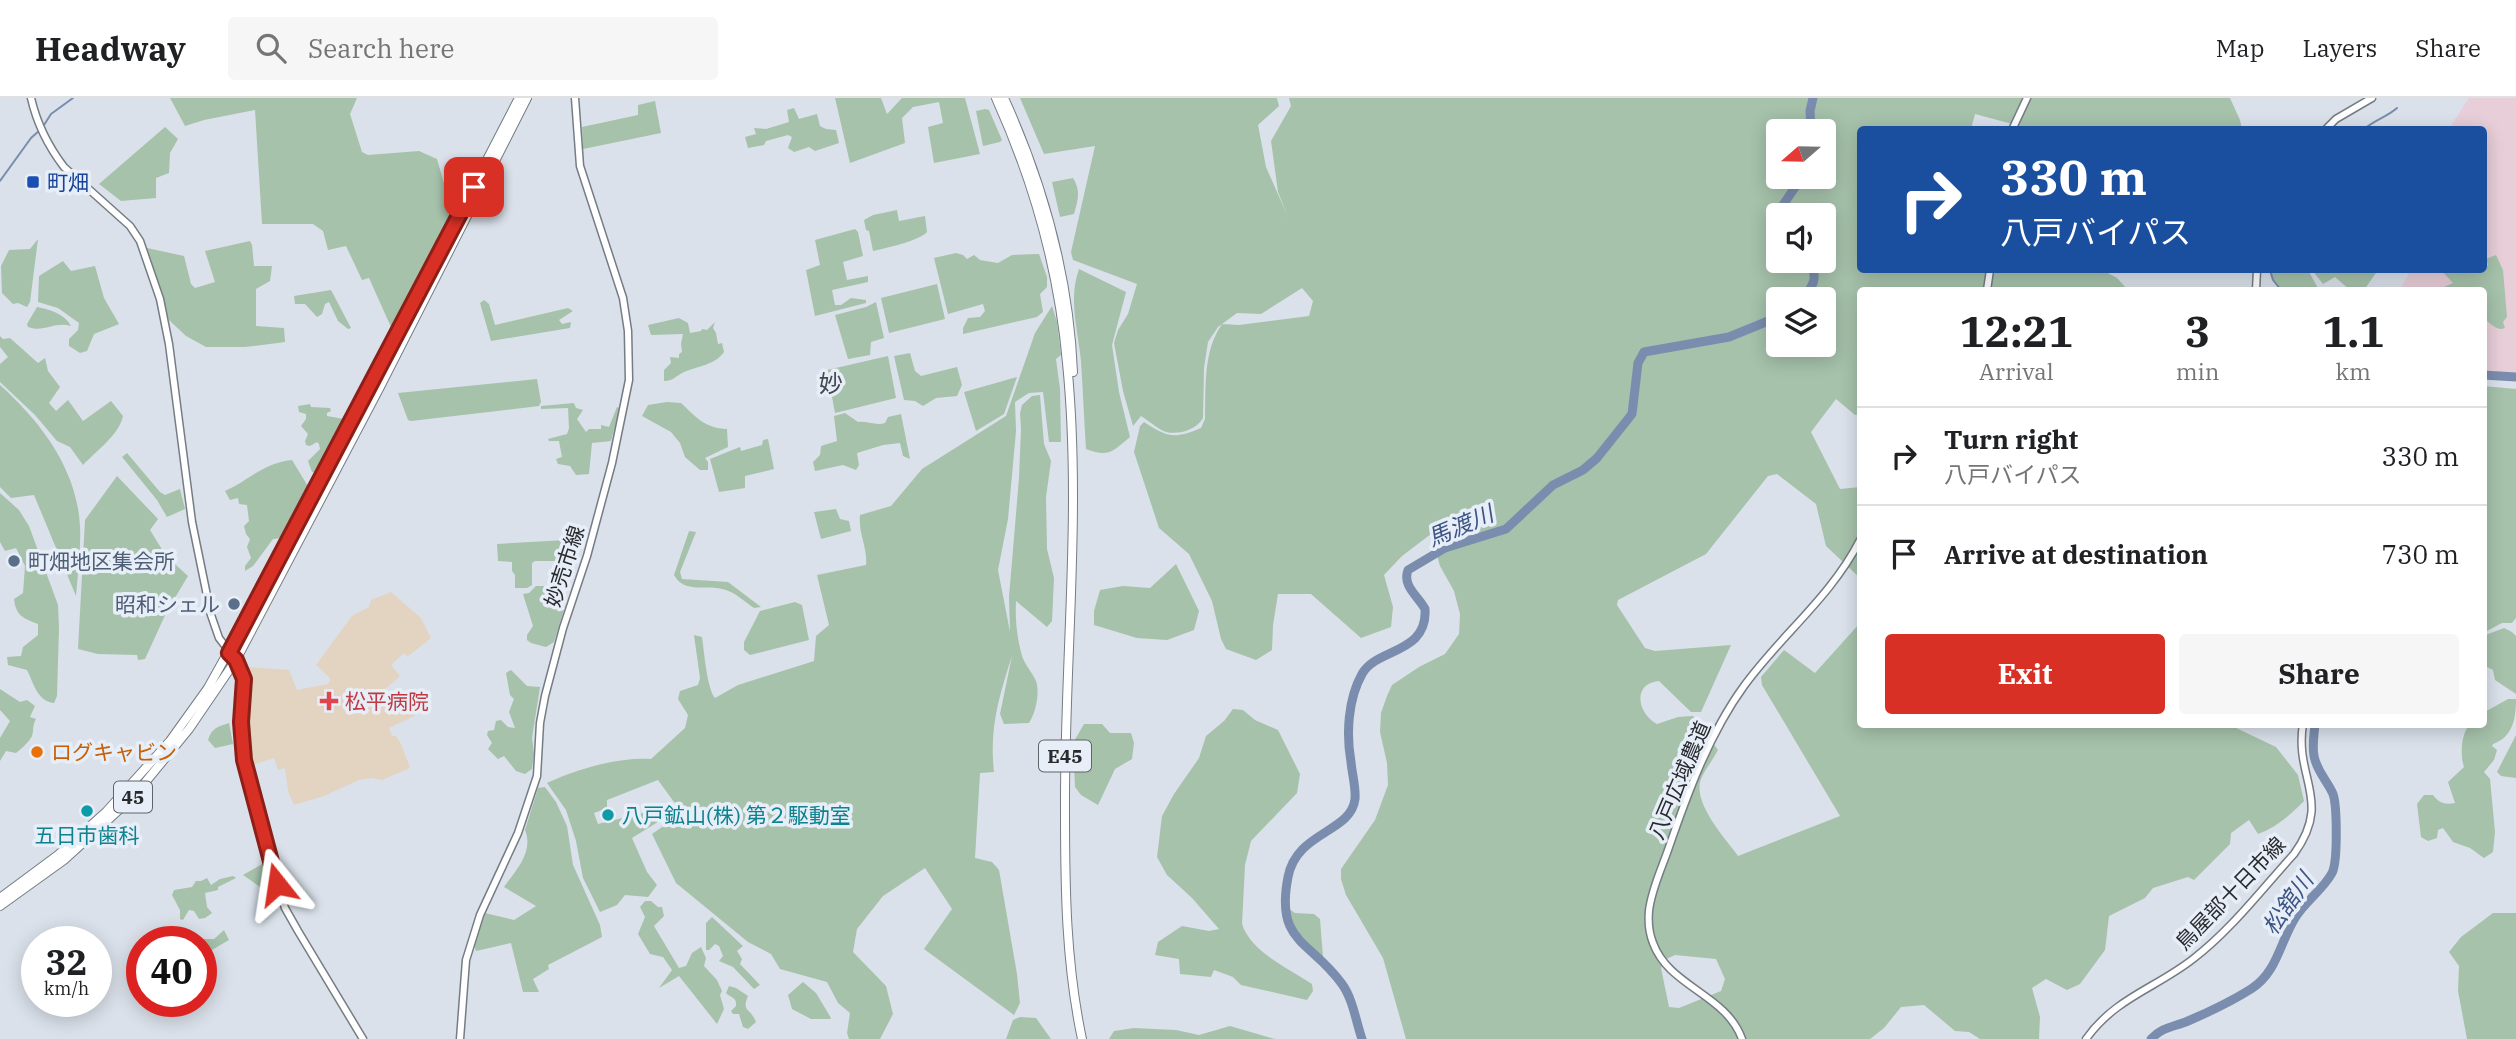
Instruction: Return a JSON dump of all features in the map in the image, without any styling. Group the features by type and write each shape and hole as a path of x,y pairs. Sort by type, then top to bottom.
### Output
{"highway":[{"name":"45","path":"0,898 58,855 128,790 183,724 232,657 519,98"},
{"name":"45","path":"0,906 64,860 134,796 189,729 232,657 374,398 527,98"},
{"name":"E45","path":"996,98 1032,194 1058,296 1068,362 1073,471"},
{"name":"E45","path":"1004,98 1025,146 1043,200 1066,301 1073,360 1075,409 1064,760 1065,885 1070,963 1082,1039"}],"street":[{"path":"31,98 37,122 55,156 130,226 140,241 166,319 185,475 209,606 214,626 244,679 241,722 244,760 277,884 298,931 363,1039"},
{"name":"妙売市線","path":"460,1039 466,960 488,894 518,833 537,776 540,723 545,696 562,628 587,556 612,463 629,380 624,298 594,215 580,166 575,98"},
{"path":"2014,126 2027,98"},
{"path":"2329,126 2372,98"},
{"name":"八戸広域農道","path":"1742,1039 1727,1014 1676,975 1660,957 1649,927 1651,899 1679,819 1725,715 1746,684 1836,579 1857,545"},
{"name":"鳥屋部十日市線","path":"2086,1039 2096,1024 2119,1004 2177,971 2206,948 2306,838 2313,811 2301,749 2303,728"}],"shaded area":[{"path":"2469,98 2516,98 2516,374 2487,371 2487,287 2402,287 2409,273 2487,273 2487,126 2451,126"},
{"name":"松平病院","path":"391,592 421,618 431,638 407,657 404,653 391,665 400,676 383,691 422,708 414,716 389,728 392,736 396,736 402,746 410,768 382,780 359,780 324,796 294,805 288,791 285,768 278,770 274,758 249,766 244,734 252,687 248,667 289,670 297,690 328,684 329,677 316,665 352,616 369,607 371,600"}],"green space":[{"path":"170,98 357,98 350,114 362,152 368,155 419,151 437,159 447,194 465,180 473,169 391,327 369,278 362,280 346,246 328,250 323,231 313,224 262,224 255,110 185,126"},
{"path":"835,98 881,98 887,114 902,98 965,98 980,154 934,163 928,127 943,123 939,102 913,107 902,118 905,143 850,163"},
{"path":"1020,98 1277,98 1279,106 1258,125 1266,167 1288,217 1278,192 1271,141 1291,106 1289,98 2230,98 2241,126 2016,126 1975,114 1972,126 1857,126 1857,273 2108,273 2125,287 1857,287 1857,415 1836,399 1811,432 1840,489 1857,487 1857,575 1826,546 1816,504 1777,474 1768,476 1706,554 1618,600 1617,605 1645,648 1655,651 1731,645 1701,712 1691,712 1659,681 1644,687 1640,700 1645,713 1657,724 1678,717 1693,716 1718,750 1701,779 1701,799 1711,820 1738,856 1840,816 1762,685 1761,677 1784,650 1815,673 1857,626 1857,728 2236,728 2276,747 2298,775 2304,801 2283,820 2258,834 2249,820 2231,833 2230,844 2194,880 2188,877 2153,888 2145,898 2109,916 2105,950 2080,984 2067,990 2046,979 2032,988 2040,1017 2039,1039 1980,1039 1969,1032 1955,1031 1924,1005 1901,1007 1884,1028 1870,1039 1406,1039 1383,958 1346,895 1341,869 1375,820 1388,785 1387,763 1380,732 1381,713 1392,685 1445,654 1459,634 1460,614 1454,591 1440,566 1431,534 1402,556 1384,575 1393,607 1391,627 1361,638 1311,594 1278,594 1272,650 1256,660 1226,649 1212,601 1189,554 1159,528 1134,452 1140,426 1144,422 1172,435 1201,428 1205,419 1211,346 1222,324 1208,342 1204,368 1203,418 1200,422 1187,431 1171,433 1141,416 1133,426 1114,343 1128,314 1137,284 1073,260 1071,252 1095,146 1044,154","holes":["1302,288 1313,301 1309,316 1239,325 1222,324 1237,313 1261,314","1675,955 1716,959 1725,979 1721,991 1679,1008 1669,1007 1661,968 1664,960"]},
{"path":"655,101 661,133 583,149 582,127 638,115 638,105"},
{"path":"794,108 799,119 817,114 820,126 836,130 839,143 815,151 809,147 794,152 788,148 792,137 788,135 748,148 745,137 756,134 754,128 766,129 789,122 787,110"},
{"path":"989,110 1002,140 983,146 976,111"},
{"path":"165,127 178,139 170,153 169,173 156,178 156,198 121,201 99,184"},
{"path":"1073,178 1078,191 1074,214 1060,217 1052,182"},
{"path":"897,210 899,221 925,216 927,232 910,241 873,251 864,220 873,215"},
{"path":"855,229 863,256 843,262 847,280 868,276 868,282 832,290 835,305 841,305 851,298 866,300 866,303 815,316 806,270 820,265 815,240"},
{"path":"38,239 30,302 27,307 13,304 2,293 1,266 9,250 30,249"},
{"path":"250,241 254,266 272,266 270,281 256,289 256,326 284,328 285,342 245,347 206,347 186,336 169,320 146,253 147,248 184,256 191,284 195,288 215,282 205,251"},
{"path":"956,253 967,259 974,255 980,260 998,263 1012,255 1039,254 1047,277 1047,287 1040,294 1043,312 1037,317 963,334 968,318 980,317 985,311 983,304 948,314 934,258"},
{"path":"2496,255 2503,270 2507,317 2503,322 2505,328 2502,329 2487,321 2487,287 2444,287 2453,283 2444,273 2487,273 2487,259"},
{"path":"63,261 71,271 95,266 104,298 119,324 94,334 87,351 80,353 69,346 69,339 78,330 79,323 58,308 38,302 39,276"},
{"path":"1079,269 1126,292 1112,345 1119,392 1130,437 1106,453 1086,449 1081,361 1074,303"},
{"path":"2270,273 2310,273 2317,287 2277,287"},
{"path":"2314,273 2376,273 2366,287 2347,287 2335,277 2323,284"},
{"path":"937,284 945,319 889,333 881,298"},
{"path":"331,290 351,328 348,329 338,321 329,302 317,317 305,304 295,304 294,296"},
{"path":"484,300 489,304 495,325 568,308 573,311 559,320 562,324 571,322 570,328 491,341 480,303"},
{"path":"876,302 884,338 871,342 870,355 848,359 835,315"},
{"path":"1052,306 1061,355 1056,359 1060,389 1061,442 1049,442 1043,392 1029,393 1015,402 1016,431 1008,519 998,570 1010,632 1009,597 1019,478 1020,413 1022,405 1032,396 1040,395 1044,444 1051,461 1046,497 1047,549 1054,578 1052,621 1047,627 1016,601 1019,642 1023,659 1036,681 1037,702 1029,723 1004,724 1000,714 1012,656 996,713 994,772 980,773 975,858 992,862 999,870 1020,1003 1014,1015 924,949 952,909 925,868 883,896 857,929 853,952 886,986 893,1014 880,1039 849,1039 847,1033 850,1013 838,1003 827,982 780,969 771,954 748,942 676,883 652,834 686,807 674,802 658,780 607,800 607,808 594,813 598,824 667,807 669,812 632,838 647,872 657,885 648,897 625,895 617,905 600,912 583,878 576,841 566,810 547,783 598,765 651,759 685,728 688,715 678,699 680,691 698,685 700,678 694,635 702,637 708,678 715,698 738,685 814,661 816,636 829,625 817,575 866,565 860,515 891,506 922,469 1006,416 1035,333"},
{"path":"37,307 61,315 71,326 59,325 39,329 28,327 27,324"},
{"path":"679,318 688,323 690,333 707,330 715,322 713,328 718,344 722,343 724,352 711,362 664,381 664,370 671,363 670,357 679,358 682,352 683,334 651,335 648,325"},
{"path":"0,336 3,339 10,338 38,363 45,358 48,371 60,387 49,403 56,411 68,400 83,421 111,401 123,416 117,430 83,465 70,447 57,441 35,415 0,382 0,364 8,357 0,347"},
{"path":"910,353 915,371 921,376 957,367 962,385 957,396 936,398 923,406 915,401 904,400 894,356"},
{"path":"888,356 896,398 835,413 827,370"},
{"path":"1017,377 1004,414 976,431 964,392"},
{"path":"537,379 541,402 539,406 411,421 408,420 398,393"},
{"path":"0,385 43,431 72,485 80,526 76,596 34,495 11,498 0,487"},
{"path":"2487,386 2516,389 2516,618 2512,623 2502,623 2487,631"},
{"path":"574,403 576,408 583,410 577,419 586,432 589,429 601,429 601,425 609,427 617,407 620,408 611,441 592,443 589,474 576,475 570,466 558,464 556,459 562,457 559,441 548,439 567,434 568,408 541,409 541,406"},
{"path":"681,403 706,424 727,429 728,447 705,458 708,470 700,470 685,457 680,443 671,432 642,416 648,405"},
{"path":"310,404 311,407 330,408 327,416 344,419 317,473 312,472 308,461 320,449 319,444 317,442 306,445 308,434 301,426 306,414 299,412 298,406"},
{"path":"845,413 858,422 878,424 885,423 888,417 901,414 910,459 903,456 900,443 883,445 857,453 859,465 856,470 843,465 815,471 813,462 820,455 821,446 837,441 834,416"},
{"path":"768,439 774,469 745,476 745,488 719,492 710,459 740,447 741,451 762,445 763,440"},
{"path":"127,453 160,492 165,495 180,489 185,509 167,517 157,500 122,457"},
{"path":"292,460 309,488 282,538 273,539 253,566 245,571 251,558 247,547 250,539 244,526 249,521 247,505 239,504 238,498 230,500 225,491 265,468"},
{"path":"117,476 158,519 150,530 166,556 188,576 167,611 145,659 138,660 137,655 98,654 78,649 85,520"},
{"path":"0,493 19,510 29,526 58,605 57,696 54,703 48,702 40,695 27,670 8,665 7,657 21,656 23,647 38,635 38,624 21,616 16,609 14,599 23,593 25,566 16,548 5,551 0,542"},
{"path":"836,509 840,519 849,521 851,531 821,539 814,512"},
{"path":"689,531 696,532 680,572 682,579 728,582 761,607 754,608 726,590 690,587 679,581 674,575"},
{"path":"566,540 561,545 561,561 532,563 532,585 527,588 515,588 512,562 498,561 497,544"},
{"path":"1176,564 1199,611 1194,630 1167,640 1137,638 1094,625 1094,611 1100,590 1123,586 1150,588"},
{"path":"536,586 569,586 569,589 549,596 553,605 565,606 554,642 546,647 527,640 533,626 523,594 529,593"},
{"path":"795,602 802,605 809,640 750,655 744,650 744,642 760,611"},
{"path":"2504,628 2516,636 2516,694 2495,680 2493,670 2487,667 2487,634"},
{"path":"511,670 527,686 540,687 532,738 532,769 525,774 516,771 504,756 498,759 488,749 492,743 487,735 488,731 494,730 496,721 501,720 508,727 515,728 509,712 514,699 510,695 506,673"},
{"path":"0,689 20,702 27,700 35,706 30,717 36,719 32,736 27,743 16,753 6,751 0,761 0,738 10,721 0,710"},
{"path":"2508,699 2516,699 2512,726 2505,737 2493,744 2497,750 2494,760 2484,772 2490,779 2495,832 2493,852 2484,858 2470,848 2453,842 2443,828 2438,830 2437,838 2428,841 2421,837 2417,804 2424,795 2433,795 2440,802 2455,803 2448,782 2464,767 2464,734 2467,728 2487,728 2487,711"},
{"path":"1233,709 1243,710 1255,720 1278,730 1300,774 1297,793 1251,841 1245,865 1242,924 1262,951 1312,984 1313,991 1307,1000 1241,985 1233,977 1214,970 1211,977 1180,974 1179,959 1155,955 1158,942 1182,926 1209,931 1219,929 1167,875 1157,857 1162,816 1199,758 1206,736 1224,721"},
{"path":"229,723 233,744 215,748 208,740 211,733"},
{"path":"1084,724 1102,724 1110,733 1131,733 1134,743 1132,759 1115,769 1098,805 1081,795 1075,787 1073,743"},
{"path":"2516,735 2516,778 2501,776 2497,772"},
{"path":"545,787 556,802 567,826 573,865 600,925 602,937 548,965 549,969 533,979 539,992 523,992 511,943 476,951 474,945 485,913 514,920 536,906 504,887 525,853 525,830 538,788"},
{"path":"264,863 269,870 275,893 273,896 243,875"},
{"path":"233,876 236,878 218,887 218,890 205,893 207,907 212,913 199,919 194,911 189,910 183,920 180,919 180,910 172,895 174,890 192,887 196,881 207,878 211,885 220,879"},
{"path":"645,901 662,907 664,916 654,926 679,968 686,966 692,953 701,947 706,958 704,966 717,980 722,991 720,995 724,1009 717,1024 679,976 659,988 672,970 663,957 650,954 638,934 645,917 640,907"},
{"path":"1289,909 1295,913 1314,914 1320,919 1323,957 1320,958 1293,929"},
{"path":"2493,913 2516,913 2516,1039 2467,1039 2458,991 2459,966 2449,952 2461,937"},
{"path":"712,917 743,946 737,951 742,959 740,964 760,985 754,989 733,967 719,961 723,956 719,946 715,944 706,950 706,923"},
{"path":"224,930 229,940 217,947 217,936"},
{"path":"803,982 816,993 830,1019 811,1019 792,1009 788,995"},
{"path":"729,986 748,996 746,1008 756,1022 748,1029 743,1027 739,1014 733,1014 731,1011 736,1003 735,999 726,993"},
{"path":"1020,1017 1036,1018 1051,1039 1006,1039 1013,1020"},
{"path":"1230,1026 1275,1039 1109,1039 1114,1031 1134,1028 1176,1030 1199,1035"}],"waterway":[{"path":"44,125 51,114 73,98"},
{"name":"馬渡川","path":"1810,119 1813,98"},
{"path":"2369,126 2397,108"},
{"path":"0,181 31,138 40,130"},
{"name":"馬渡川","path":"1784,203 1794,189"},
{"name":"馬渡川","path":"1811,287 1814,273"},
{"path":"2271,273 2279,287"},
{"name":"馬渡川","path":"1362,1039 1346,990 1291,929 1285,899 1293,862 1312,841 1344,819 1355,799 1349,751 1349,717 1362,674 1378,659 1410,642 1424,624 1425,609 1409,586 1408,570 1445,548 1506,529 1553,485 1583,470 1597,458 1632,414 1638,363 1644,352 1729,337 1766,322"},
{"name":"松舘川","path":"2487,375 2516,377"},
{"name":"松舘川","path":"2151,1039 2164,1030 2228,1002 2260,982 2272,966 2295,918 2332,873 2336,846 2334,800 2331,789 2315,762 2315,728"}],"place":[{"name":"町畑","path":"33,182"},
{"name":"町畑地区集会所","path":"14,561"},
{"name":"昭和シェル","path":"234,604"},
{"name":"松平病院","path":"329,701"},
{"name":"ログキャビン","path":"37,752"},
{"name":"五日市歯科","path":"87,811"},
{"name":"八戸鉱山(株) 第２駆動室","path":"608,815"}],"district":[{"name":"妙","path":"831,383"}],"route":[{"path":"277,884 244,760 241,741 244,679 236,660 229,653 474,187"}]}
